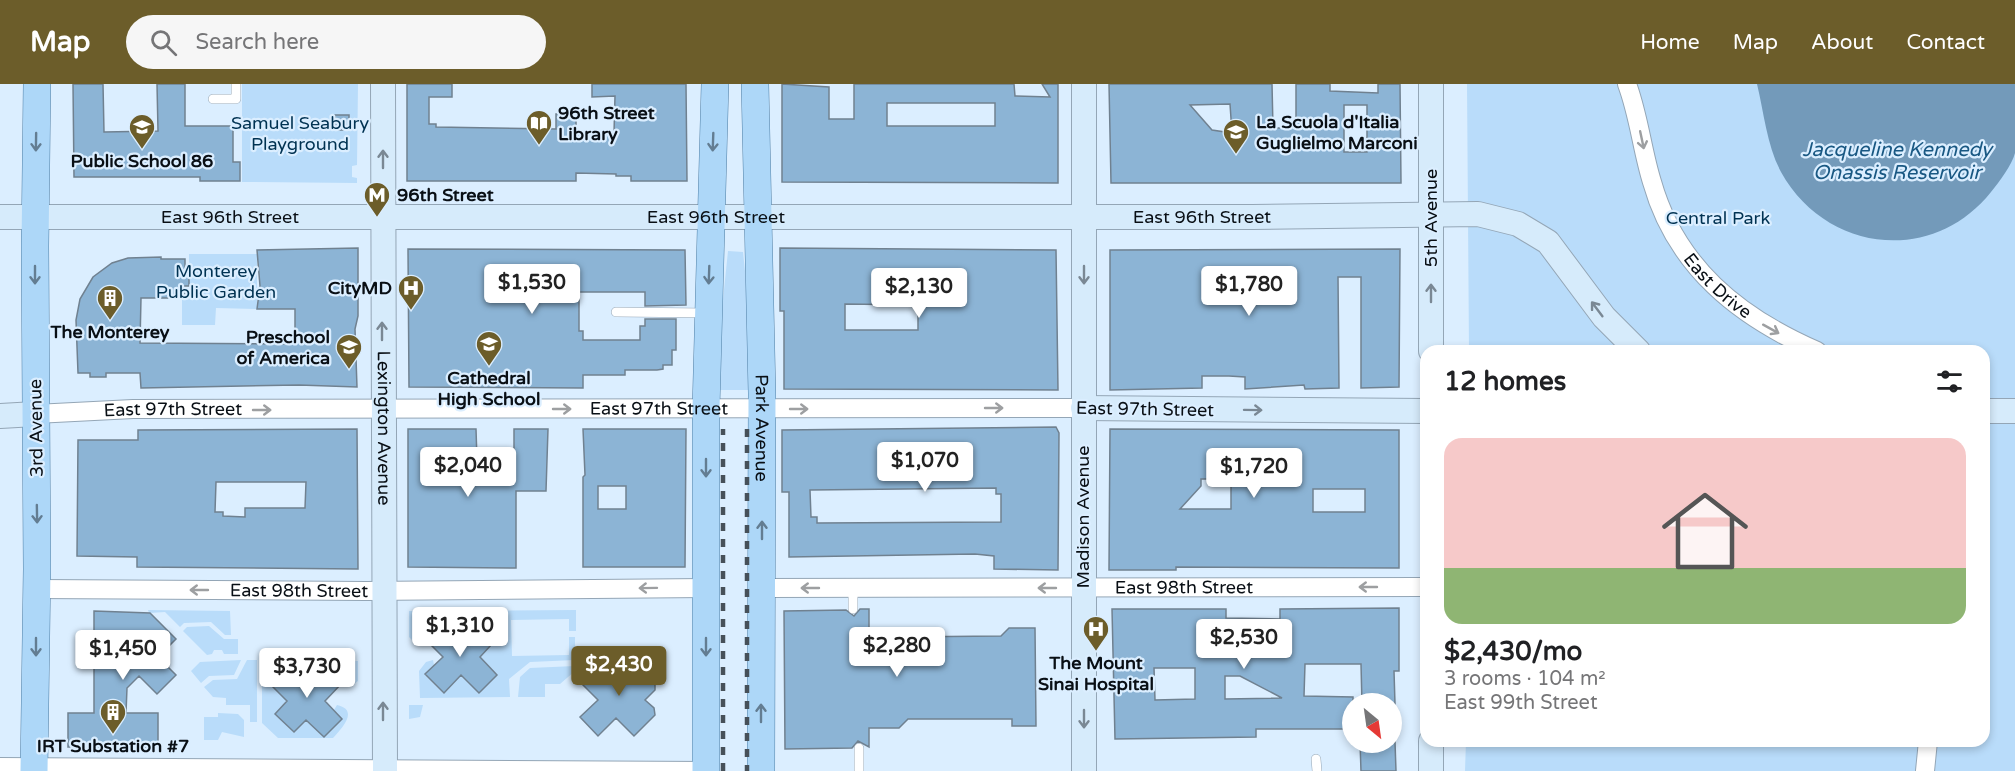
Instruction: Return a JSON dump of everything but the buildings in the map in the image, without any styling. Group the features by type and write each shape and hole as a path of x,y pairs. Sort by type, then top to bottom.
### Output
{"main road":[{"name":"3rd Avenue","path":"34,769 37,589 35,217 37,84"},
{"name":"Lexington Avenue","path":"383,84 382,410 385,770"},
{"path":"706,771 706,409 715,84"},
{"name":"Park Avenue","path":"755,84 760,217 761,771"},
{"name":"Madison Avenue","path":"1084,84 1084,771"},
{"name":"5th Avenue","path":"1431,84 1431,345"},
{"name":"East 96th Street","path":"0,217 1478,214 1518,224 1538,235 1557,252 1604,317 1632,345"},
{"name":"East 97th Street","path":"1083,408 1420,411"},
{"path":"1990,411 2015,411"},
{"name":"East 97th Street","path":"0,416 35,414"},
{"path":"1431,747 1431,771"}],"street":[{"name":"East Drive","path":"1627,84 1657,198 1686,253 1709,280 1737,307 1768,328 1804,345"},
{"name":"East 97th Street","path":"35,414 133,409 1083,408"},
{"name":"East 98th Street","path":"762,588 1420,587"},
{"name":"East 98th Street","path":"37,589 383,591 706,588"},
{"path":"1925,771 1927,747"},
{"path":"0,766 34,769 706,771"}],"lane":[{"path":"213,99 236,99 236,84"},
{"path":"616,312 708,313"},
{"path":"853,588 853,609"},
{"path":"859,748 859,771"},
{"path":"1316,759 1317,771"}],"green space":[{"name":"Samuel Seabury Playground","path":"242,84 358,84 357,165 352,166 352,177 357,178 357,183 242,182"},
{"name":"Central Park","path":"1467,84 2015,84 2015,771 1465,771 1466,747 1990,747 1990,345 1469,345"},
{"path":"728,251 743,252 754,358 754,390 717,390 717,358"},
{"name":"Monterey Public Garden","path":"189,254 257,254 257,309 216,308 215,325 182,325 182,298 189,298"},
{"path":"148,610 230,611 231,635 225,635 211,622 184,623 180,627 165,612 149,613"},
{"path":"576,610 576,631 569,631 569,619 511,620 512,656 569,655 569,637 575,637 575,660 530,662 509,679 510,697 420,698 419,671 426,662 433,660 434,665 425,675 443,693 461,675 479,693 497,675 480,657 492,644 474,626 461,638 443,621 425,639 419,634 415,639 420,644 418,646 409,637 409,611"},
{"path":"209,626 224,639 238,639 238,654 224,654 222,650 214,650 212,654 207,655 183,631 187,627"},
{"path":"241,660 234,675 209,676 201,683 191,671 200,662"},
{"path":"247,660 257,660 257,722 250,722 250,705 226,705 226,698 213,697 204,687 213,680 237,679"},
{"path":"262,661 297,661 298,669 317,668 304,681 288,665 287,701 275,714 293,732 306,720 324,737 342,719 334,710 337,705 344,707 348,715 347,720 333,738 278,738 262,723"},
{"path":"334,661 358,661 358,681 355,683 348,678 342,683 324,665 333,664"},
{"path":"575,666 575,671 560,684 545,684 545,697 518,697 520,677 530,668"},
{"path":"409,705 423,705 420,717 409,719"},
{"path":"218,713 238,714 244,720 244,737 222,732 218,740 204,740 204,717 218,717"}],"water":[{"name":"Jacqueline Kennedy Onassis Reservoir","path":"1757,84 2015,84 2015,153 2008,168 1991,192 1967,215 1940,231 1911,239 1881,240 1852,233 1825,220 1801,199 1781,172 1769,140"}],"railway":[{"path":"723,429 723,771"},
{"path":"747,429 747,771"}],"place":[{"name":"96th Street Library","path":"539,146"},
{"name":"Public School 86","path":"142,150"},
{"name":"La Scuola d'Italia Guglielmo Marconi","path":"1236,155"},
{"name":"96th Street","path":"377,218"},
{"name":"CityMD","path":"411,311"},
{"name":"The Monterey","path":"110,321"},
{"name":"Cathedral High School","path":"489,367"},
{"name":"Preschool of America","path":"349,370"},
{"name":"The Mount Sinai Hospital","path":"1096,652"},
{"name":"IRT Substation #7","path":"113,735"}]}
